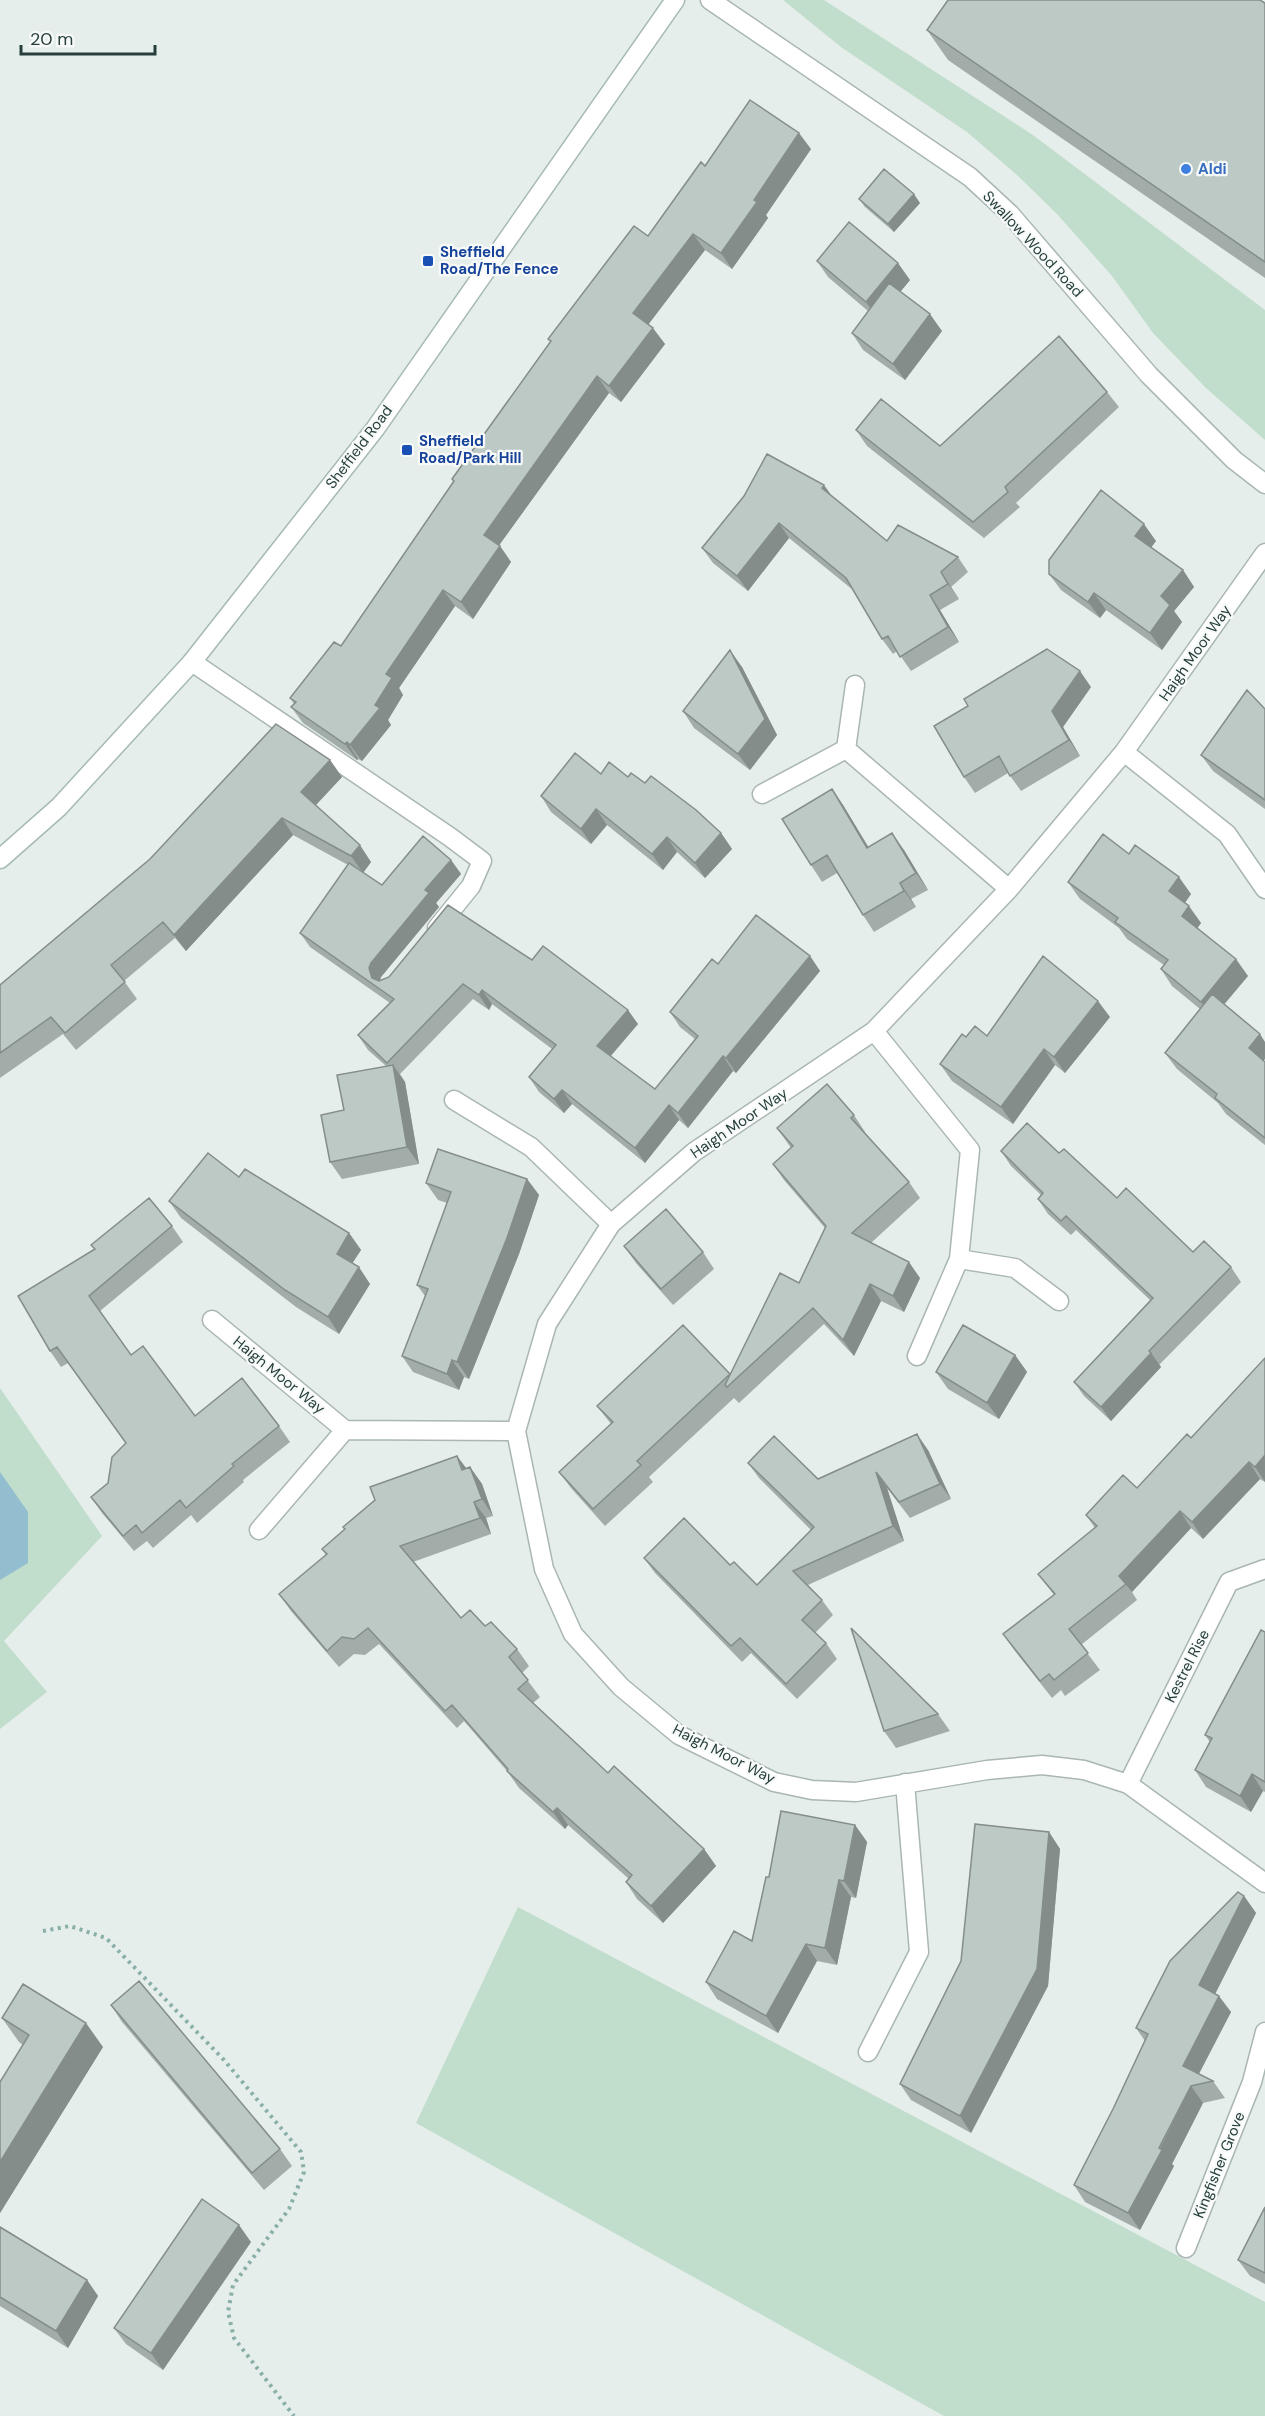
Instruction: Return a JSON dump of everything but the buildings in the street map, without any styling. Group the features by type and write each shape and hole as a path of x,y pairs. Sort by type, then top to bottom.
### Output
{"street":[{"name":"Sheffield Road","path":"0,859 59,807 192,662 375,429 675,0"},
{"name":"Swallow Wood Road","path":"710,0 970,177 1010,214 1149,375 1234,460 1265,484"},
{"name":"Haigh Moor Way","path":"1265,553 1124,752 1009,889 874,1031 693,1152 611,1224 547,1324 516,1431 544,1569 573,1634 621,1687 680,1735 774,1782 812,1790 856,1792 987,1770 1042,1765 1084,1770 1128,1784 1265,1883"},
{"path":"192,662 441,830 482,861 471,886 427,940"},
{"path":"846,749 855,685"},
{"path":"762,794 846,749"},
{"path":"846,749 1009,889"},
{"path":"1124,752 1227,834 1265,889"},
{"path":"874,1031 970,1150 959,1259 916,1356"},
{"path":"454,1100 531,1148 611,1224"},
{"path":"959,1259 1015,1268 1059,1301"},
{"name":"Haigh Moor Way","path":"212,1320 345,1430"},
{"path":"259,1530 345,1430 516,1431"},
{"name":"Kestrel Rise","path":"1128,1784 1228,1582 1265,1569"},
{"path":"868,2052 919,1952 905,1783"},
{"name":"Kingfisher Grove","path":"1186,2248 1259,2085 1265,2032"}],"path":[{"path":"43,1931 70,1926 106,1938 224,2060 301,2152 304,2172 289,2209 233,2285 228,2312 234,2338 294,2416"}],"green space":[{"path":"783,0 824,0 1033,135 1265,310 1265,440 1206,388 1153,333 1112,276 1057,214 1017,175 967,132 841,47"},
{"path":"0,1388 102,1536 4,1641 47,1692 0,1729"},
{"path":"518,1907 1265,2302 1265,2416 944,2416 416,2123"}],"water":[{"path":"0,1472 28,1512 28,1563 0,1580"}],"place":[{"name":"Aldi","path":"1186,169"},
{"name":"Sheffield Road/The Fence","path":"428,261"},
{"name":"Sheffield Road/Park Hill","path":"407,450"}]}
